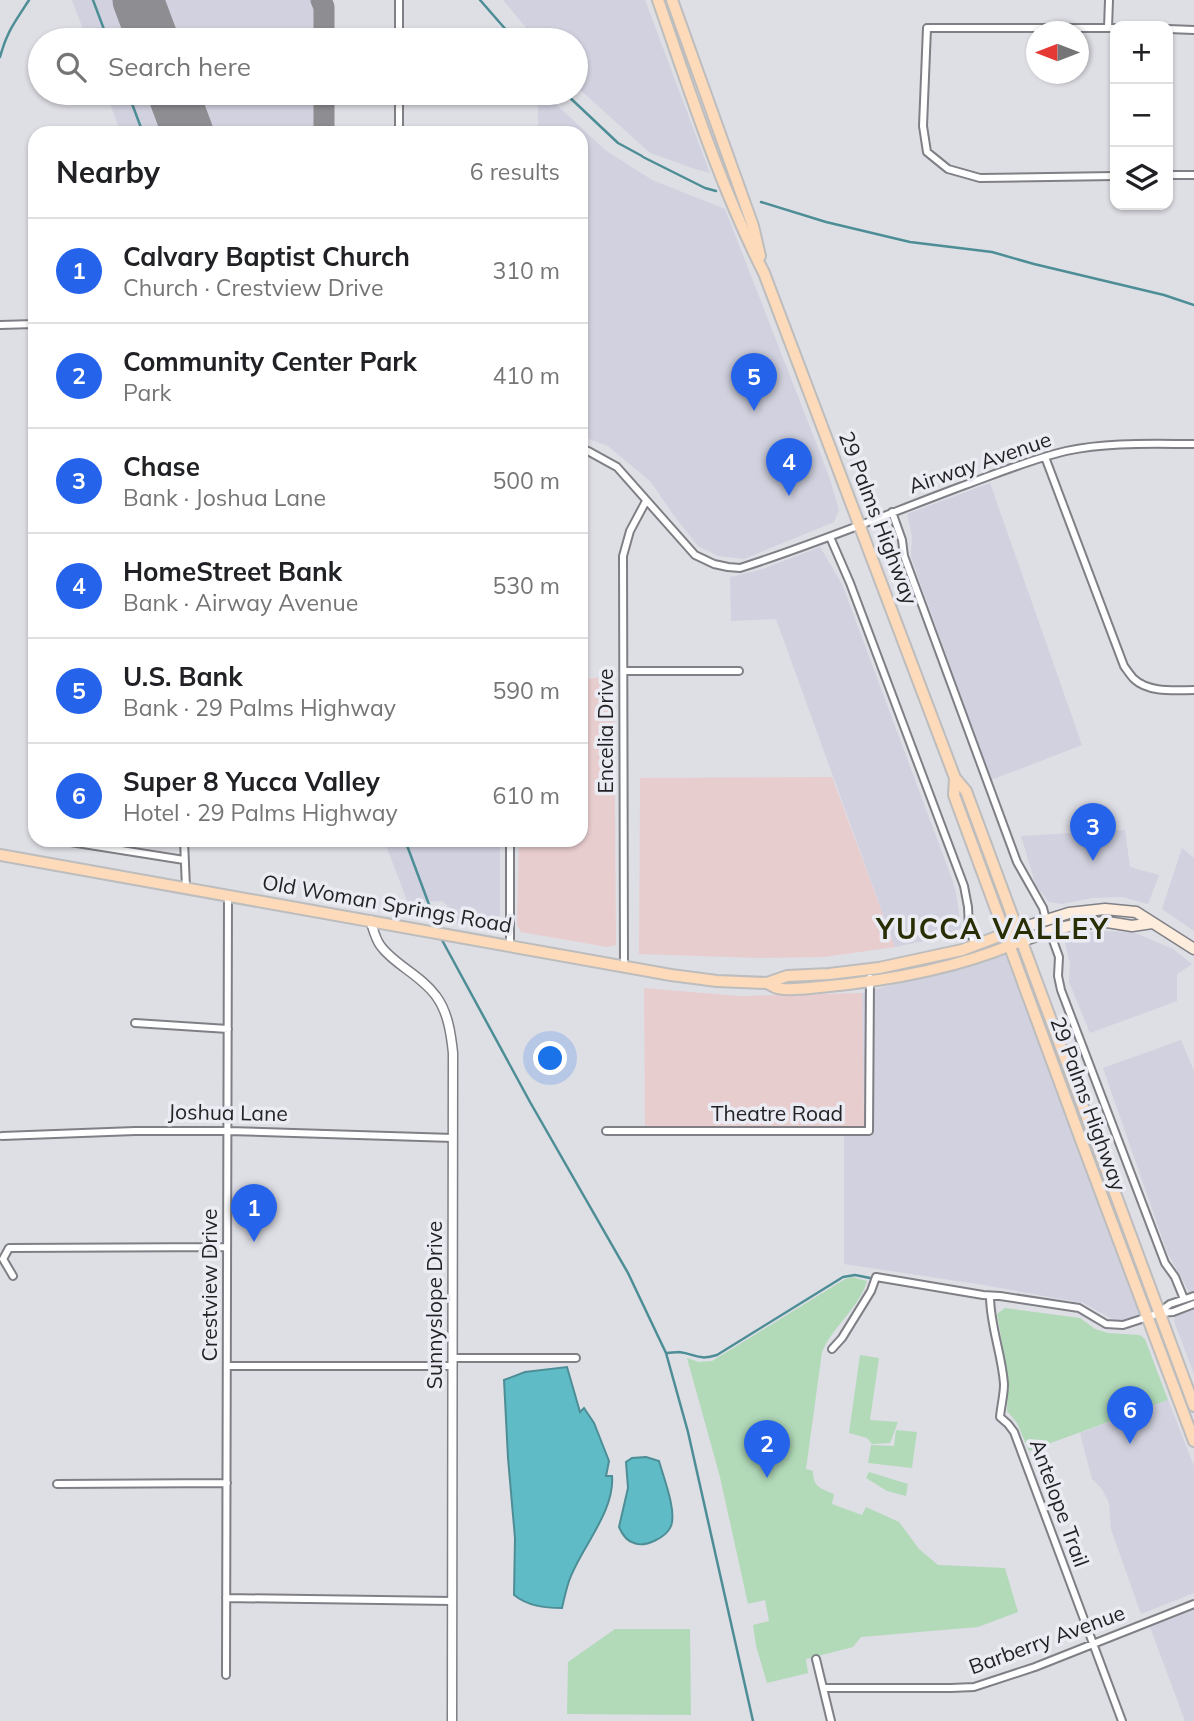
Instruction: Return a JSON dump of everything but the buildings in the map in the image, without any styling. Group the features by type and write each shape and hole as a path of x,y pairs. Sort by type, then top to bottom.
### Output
{"main road":[{"name":"29 Palms Highway","path":"658,0 741,227 764,273 955,778 966,791 1194,1406"},
{"name":"29 Palms Highway","path":"672,0 753,226 764,273"},
{"name":"29 Palms Highway","path":"955,778 954,795 1194,1441"},
{"name":"Old Woman Springs Road","path":"0,855 717,981 767,983 787,976 870,969 1008,940"},
{"path":"1020,935 1046,920 1069,913 1105,909 1136,912 1194,949"},
{"path":"1020,935 1050,932 1095,922 1132,926 1152,923"},
{"name":"Old Woman Springs Road","path":"767,983 778,989 803,989 870,982 928,970 1020,935"}],"street":[{"path":"399,0 399,28"},
{"path":"1109,0 1111,21"},
{"path":"1110,28 927,28 923,125 927,152 948,169 980,178 1110,176"},
{"path":"1173,29 1194,30"},
{"path":"399,105 399,126"},
{"path":"1173,175 1194,175"},
{"path":"0,325 28,324"},
{"name":"Airway Avenue","path":"588,451 617,467 695,555 728,568 740,568 1045,457 1115,444 1194,444"},
{"path":"1045,457 1124,666 1135,681 1147,687 1194,690"},
{"name":"Encelia Drive","path":"624,966 622,556 629,531 646,501"},
{"path":"892,512 902,540 904,556 1017,862 1043,908 1046,920"},
{"path":"830,537 850,581 964,886 969,928 975,946"},
{"path":"624,671 739,671"},
{"path":"102,847 184,860"},
{"path":"184,847 186,888"},
{"path":"510,847 510,946"},
{"name":"Crestview Drive","path":"226,1675 228,895"},
{"name":"Sunnyslope Drive","path":"370,920 381,946 423,981 438,998 451,1035 453,1053 452,1721"},
{"path":"1050,932 1059,957 1061,990 1165,1263 1175,1277 1184,1299"},
{"name":"Theatre Road","path":"606,1131 869,1131 870,969"},
{"path":"135,1023 228,1029"},
{"name":"Joshua Lane","path":"2,1136 228,1130 453,1138"},
{"path":"13,1276 3,1259 9,1248 227,1247"},
{"path":"832,1349 842,1338 876,1277 1079,1308 1106,1324 1124,1325 1194,1304"},
{"name":"Antelope Trail","path":"990,1296 992,1326 1004,1387 1000,1417 1014,1432 1122,1721"},
{"path":"1160,1313 1170,1304 1194,1296"},
{"path":"227,1366 576,1358"},
{"path":"57,1484 227,1483"},
{"path":"226,1598 452,1601"},
{"name":"Barberry Avenue","path":"823,1688 974,1686 1035,1667 1194,1604"},
{"path":"816,1660 831,1721"}],"shaded area":[{"path":"72,0 326,0 330,9 330,28 82,28"},
{"path":"503,0 645,0 710,173 650,153 588,97 588,28 526,28"},
{"path":"110,105 329,105 329,126 118,126"},
{"path":"538,105 557,105 579,126 538,126"},
{"path":"588,134 605,150 652,180 725,209 829,476 839,510 834,522 744,559 718,556 698,546 651,482 608,446 588,439"},
{"path":"990,483 1082,745 991,780 911,557 912,536 907,514"},
{"path":"820,547 842,584 952,879 961,928 949,936 895,947 776,619 731,621 730,577 760,570"},
{"path":"614,677 616,945 607,947 521,932 517,925 519,847 588,847 588,679"},
{"path":"832,777 895,947 824,957 639,954 640,778"},
{"path":"1125,830 1130,867 1159,875 1148,904 1122,897 1092,898 1062,904 1049,902 1036,886 1021,836"},
{"path":"387,847 500,847 500,931 455,923 450,908 442,901 408,903"},
{"path":"1182,848 1194,858 1194,931 1162,909"},
{"path":"1099,931 1133,932 1173,949 1192,964 1177,974 1177,1001 1090,1033 1069,982 1070,964 1065,942 1070,936"},
{"path":"1008,953 1144,1313 1126,1320 1114,1320 1083,1303 844,1264 844,1128 864,1127 862,993"},
{"path":"644,988 739,996 862,993 864,1127 645,1126"},
{"path":"1181,1040 1194,1071 1194,1292 1189,1292 1167,1252 1103,1068"},
{"path":"1194,1307 1194,1374 1174,1321 1175,1315"},
{"path":"1168,1400 1194,1466 1194,1593 1141,1614 1111,1529 1109,1503 1102,1489 1092,1479 1080,1433"},
{"path":"1194,1610 1194,1721 1185,1721 1150,1627"}],"green space":[{"path":"852,1277 867,1281 858,1300 822,1352 806,1469 813,1471 818,1486 834,1494 832,1504 862,1515 866,1507 899,1522 919,1549 938,1565 1005,1568 1018,1612 978,1627 861,1637 853,1647 806,1659 808,1673 767,1683 753,1625 769,1621 765,1600 748,1604 720,1477 687,1358 699,1362 712,1361"},
{"path":"1005,1308 1080,1318 1095,1329 1108,1333 1140,1335 1145,1339 1168,1400 1029,1451 1017,1423 1007,1411 1008,1377 997,1314"},
{"path":"860,1355 879,1358 870,1420 898,1422 890,1443 872,1444 867,1438 849,1433"},
{"path":"896,1430 917,1432 912,1468 868,1463 871,1445 894,1446"},
{"path":"869,1472 908,1484 906,1496 887,1491 866,1478"},
{"path":"615,1629 690,1629 691,1715 567,1714 568,1662"}],"water":[{"path":"567,1367 580,1412 584,1408 594,1423 609,1461 606,1476 612,1476 611,1490 603,1517 569,1581 562,1608 549,1608 531,1604 514,1595 515,1538 504,1380 525,1372"},
{"path":"646,1457 659,1461 671,1503 672,1520 669,1530 660,1538 639,1544 627,1539 619,1527 628,1488 626,1462 632,1458"}],"waterway":[{"path":"0,57 9,33 29,0"},
{"path":"93,0 104,28"},
{"path":"480,0 504,28"},
{"path":"132,105 140,126"},
{"path":"578,105 618,143 642,156"},
{"path":"643,157 716,191"},
{"path":"761,202 826,222 910,242 992,252 1194,305"},
{"path":"408,847 437,926"},
{"path":"442,940 530,1102 628,1273 666,1353 688,1432 753,1721"},
{"path":"666,1353 679,1352 701,1357 717,1355 843,1277 855,1275 870,1278"}],"taxiway":[{"path":"141,7 142,0"},
{"path":"321,0 324,7 324,28"},
{"path":"324,105 324,126"}],"runway":[{"path":"138,0 148,28"},
{"path":"178,105 185,126"}],"place":[{"name":"U.S. Bank","path":"754,411"},
{"name":"HomeStreet Bank","path":"789,496"},
{"name":"Chase","path":"1093,861"},
{"name":"Calvary Baptist Church","path":"254,1242"},
{"name":"Super 8 Yucca Valley","path":"1130,1444"},
{"name":"Community Center Park","path":"767,1478"}],"district":[{"name":"YUCCA VALLEY","path":"993,929"}]}
